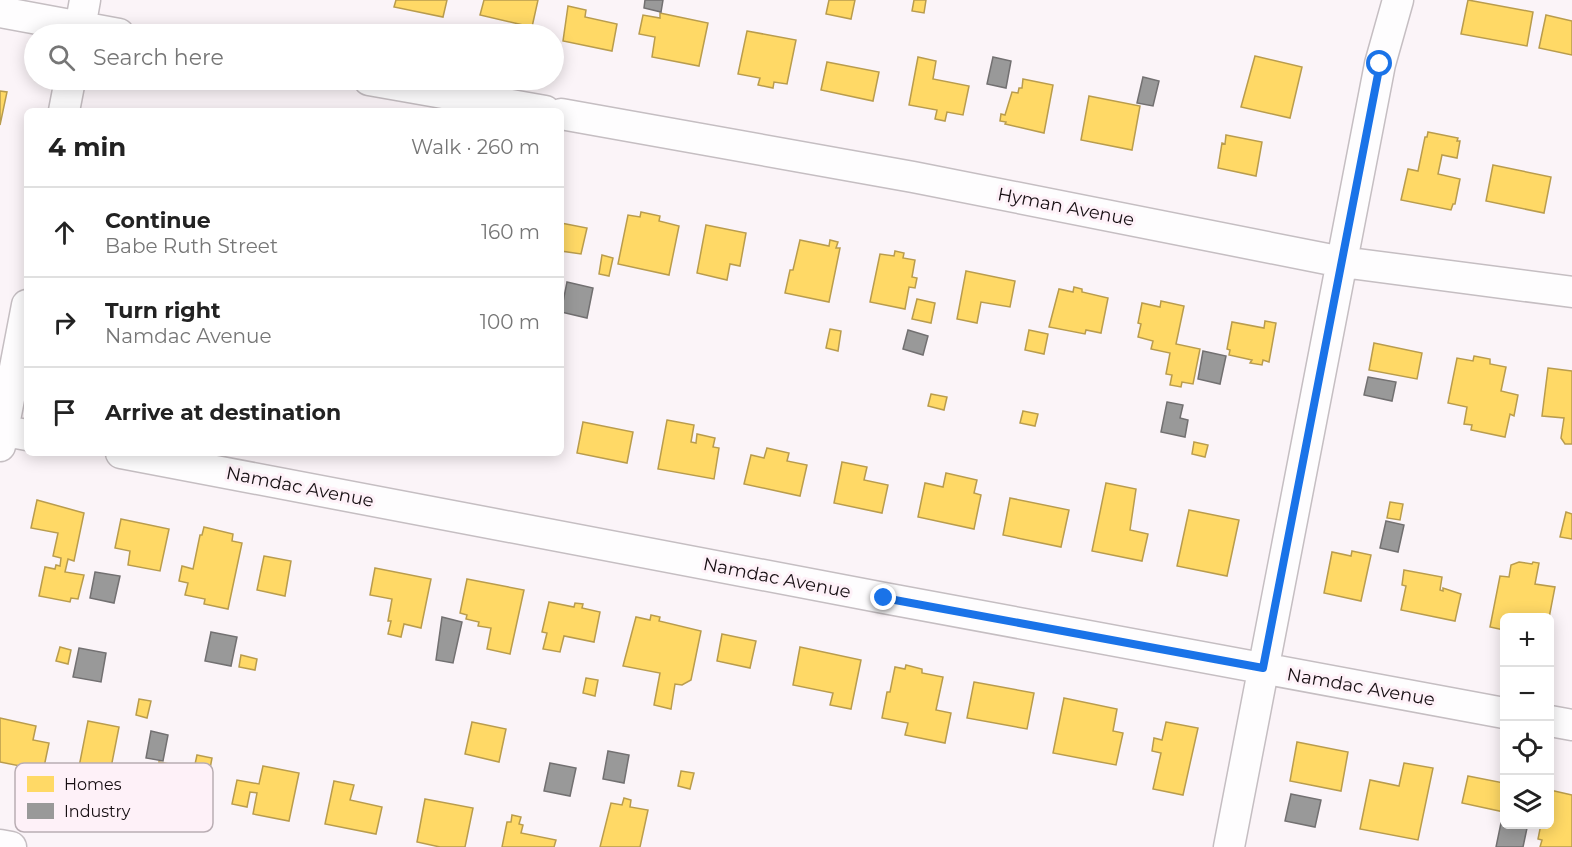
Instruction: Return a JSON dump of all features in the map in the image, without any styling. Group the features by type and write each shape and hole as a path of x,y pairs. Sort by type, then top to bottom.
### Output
{"street":[{"path":"1229,847 1380,64 1398,0"},
{"path":"0,12 81,21"},
{"path":"65,108 68,90"},
{"path":"426,90 528,108"},
{"name":"Hyman Avenue","path":"564,115 913,177 1342,262 1572,292"},
{"path":"8,435 24,325"},
{"name":"Namdac Avenue","path":"137,456 1500,712"},
{"path":"1554,722 1572,725"},
{"path":"0,845 11,847"}],"building: Homes":[{"path":"396,0 447,0 443,17 394,7"},
{"path":"484,0 538,0 533,24 519,24 480,15"},
{"path":"829,0 855,0 851,19 826,14"},
{"path":"914,0 926,0 924,13 912,11"},
{"path":"1468,0 1533,12 1527,46 1461,34"},
{"path":"568,6 586,10 585,17 617,24 612,51 564,41"},
{"path":"660,13 708,23 699,66 652,57 655,37 639,34 643,15 660,18"},
{"path":"1546,15 1572,21 1572,55 1539,48"},
{"path":"747,31 796,40 787,84 774,82 773,88 758,85 760,78 738,74"},
{"path":"1255,56 1302,67 1290,118 1241,107"},
{"path":"918,57 936,61 933,79 969,86 963,115 947,112 945,121 935,119 937,110 909,105"},
{"path":"827,62 879,72 873,101 821,90"},
{"path":"1023,79 1053,85 1044,133 1000,121 1001,114 1005,115 1012,92 1018,93 1019,88 1022,88"},
{"path":"0,91 7,92 0,125"},
{"path":"1089,96 1140,106 1132,150 1081,140"},
{"path":"1428,132 1458,138 1457,141 1460,141 1457,158 1442,155 1438,174 1460,179 1455,204 1451,210 1401,200 1408,169 1418,171"},
{"path":"1226,135 1262,142 1256,176 1218,168 1222,143 1225,144"},
{"path":"1493,165 1551,177 1544,213 1486,201"},
{"path":"641,212 660,216 659,221 679,226 669,275 618,264 628,215 640,217"},
{"path":"564,224 587,228 581,254 564,251"},
{"path":"706,225 746,233 740,266 730,264 727,280 697,273"},
{"path":"800,240 829,246 830,240 838,242 836,248 840,248 829,302 785,293"},
{"path":"895,251 904,253 903,258 915,260 912,277 917,278 915,288 909,287 905,309 870,302 880,254 894,256"},
{"path":"602,255 613,258 609,276 599,274"},
{"path":"966,271 1015,281 1010,307 981,302 977,323 957,319"},
{"path":"1074,287 1082,289 1082,292 1108,298 1101,333 1086,330 1085,334 1049,327 1059,289 1073,292"},
{"path":"917,299 935,303 931,323 912,319"},
{"path":"1161,301 1184,306 1176,344 1200,349 1193,384 1182,382 1181,387 1170,385 1172,375 1166,374 1170,353 1151,349 1153,341 1138,337 1142,303 1160,307"},
{"path":"1265,321 1276,323 1269,362 1263,360 1262,365 1250,363 1252,360 1229,355 1230,350 1227,349 1232,322 1264,328"},
{"path":"830,329 841,331 838,351 826,348"},
{"path":"1029,330 1048,334 1044,354 1025,350"},
{"path":"1374,343 1422,353 1417,379 1369,370"},
{"path":"1474,356 1490,359 1490,364 1506,367 1501,391 1518,395 1514,416 1510,414 1505,437 1471,430 1472,425 1464,424 1467,407 1448,403 1457,358 1473,361"},
{"path":"1548,368 1572,371 1572,444 1565,444 1561,438 1564,418 1542,416"},
{"path":"931,394 947,397 944,410 928,406"},
{"path":"1023,411 1038,414 1035,426 1020,423"},
{"path":"667,420 694,425 691,442 696,443 697,434 715,438 713,447 719,448 714,479 658,469"},
{"path":"583,422 633,432 627,463 577,453"},
{"path":"1194,442 1208,445 1205,457 1192,454"},
{"path":"767,448 789,453 787,461 807,465 800,496 744,484 751,455 764,458"},
{"path":"842,462 867,467 864,480 888,485 882,513 834,503"},
{"path":"946,473 977,480 974,493 981,495 974,529 918,517 925,483 943,487"},
{"path":"1106,483 1136,489 1130,530 1148,534 1142,561 1092,551"},
{"path":"1010,498 1069,510 1061,547 1003,535"},
{"path":"37,500 84,513 74,561 68,559 65,572 84,575 78,599 71,598 70,602 39,596 45,567 55,569 56,565 60,566 61,558 53,556 58,533 31,528"},
{"path":"1390,502 1403,504 1400,520 1387,518"},
{"path":"1189,510 1239,520 1227,576 1177,566"},
{"path":"1566,512 1572,514 1572,539 1560,537"},
{"path":"121,519 169,529 160,571 128,565 130,551 115,548"},
{"path":"204,527 233,534 232,541 242,543 228,609 204,604 205,599 185,595 188,583 179,581 182,566 193,569 200,535"},
{"path":"1352,551 1371,555 1361,601 1324,593 1332,552 1351,556"},
{"path":"264,556 291,561 285,596 257,590"},
{"path":"1519,562 1539,563 1535,584 1555,587 1550,613 1500,613 1500,629 1490,627 1500,576 1509,577 1511,565"},
{"path":"375,568 431,579 421,628 404,624 401,637 388,634 392,599 370,595"},
{"path":"1404,570 1442,577 1440,590 1443,591 1443,588 1461,594 1455,621 1401,610 1406,586 1402,585"},
{"path":"467,579 524,590 510,654 487,649 491,628 478,626 479,622 466,619 467,615 460,613"},
{"path":"549,602 574,607 575,603 583,604 582,608 600,612 594,642 564,636 560,652 543,649 547,633 542,632"},
{"path":"651,615 660,617 659,621 701,631 691,680 682,685 675,684 671,709 654,705 660,673 623,666 636,617 650,620"},
{"path":"722,634 756,641 750,668 717,661"},
{"path":"60,647 71,650 68,664 56,661"},
{"path":"800,647 861,660 851,709 830,705 833,693 793,685"},
{"path":"241,655 257,659 255,670 239,667"},
{"path":"906,665 922,669 922,673 943,677 936,710 951,713 945,743 905,735 908,723 882,718 895,667 905,669"},
{"path":"586,678 598,680 595,696 583,693"},
{"path":"974,682 1034,693 1027,729 967,718"},
{"path":"1064,698 1117,709 1113,731 1123,733 1116,765 1053,753"},
{"path":"139,699 151,701 147,718 136,715"},
{"path":"0,718 36,726 33,740 49,743 45,763 15,763 15,765 0,762"},
{"path":"88,721 119,727 112,763 80,763"},
{"path":"472,722 506,729 499,762 465,754"},
{"path":"1166,722 1198,728 1183,795 1153,789 1161,753 1152,751 1154,738 1162,740"},
{"path":"1297,742 1348,752 1341,791 1290,781"},
{"path":"197,755 212,758 211,763 195,763"},
{"path":"1404,763 1433,768 1418,840 1360,829 1370,780 1399,786"},
{"path":"263,766 299,773 289,821 253,814 257,793 250,792 247,807 232,804 237,780 259,784"},
{"path":"681,771 694,773 690,789 678,786"},
{"path":"1468,776 1500,782 1500,811 1462,803"},
{"path":"334,781 354,785 350,800 382,807 376,834 325,824"},
{"path":"1554,791 1572,795 1572,847 1540,847 1542,840 1538,839 1540,829 1554,829"},
{"path":"624,798 631,800 630,807 648,810 640,847 600,847 611,803 622,805"},
{"path":"425,799 473,808 465,847 440,847 417,842"},
{"path":"512,815 521,817 519,824 523,825 521,833 556,840 554,847 502,847 507,822 511,822"}],"building: Industry":[{"path":"645,0 663,0 661,12 644,8"},
{"path":"993,57 1011,61 1006,88 987,84"},
{"path":"1143,77 1159,81 1153,106 1137,103"},
{"path":"567,282 593,288 587,318 564,313"},
{"path":"908,330 928,336 923,355 903,349"},
{"path":"1203,351 1226,356 1220,384 1198,379"},
{"path":"1368,377 1396,382 1392,401 1364,395"},
{"path":"1167,402 1183,405 1180,418 1188,420 1185,437 1161,432"},
{"path":"1386,521 1404,525 1398,552 1380,548"},
{"path":"95,572 120,576 114,603 90,598"},
{"path":"442,617 462,622 453,663 436,660"},
{"path":"211,632 237,637 231,666 205,661"},
{"path":"79,648 106,653 101,682 73,677"},
{"path":"151,731 168,735 163,761 146,758"},
{"path":"608,751 629,755 624,783 603,779"},
{"path":"550,763 576,768 570,796 544,791"},
{"path":"1291,794 1321,800 1315,827 1285,821"},
{"path":"1500,828 1527,829 1523,847 1496,847"}],"route":[{"path":"884,598 1263,668 1380,64"}]}
